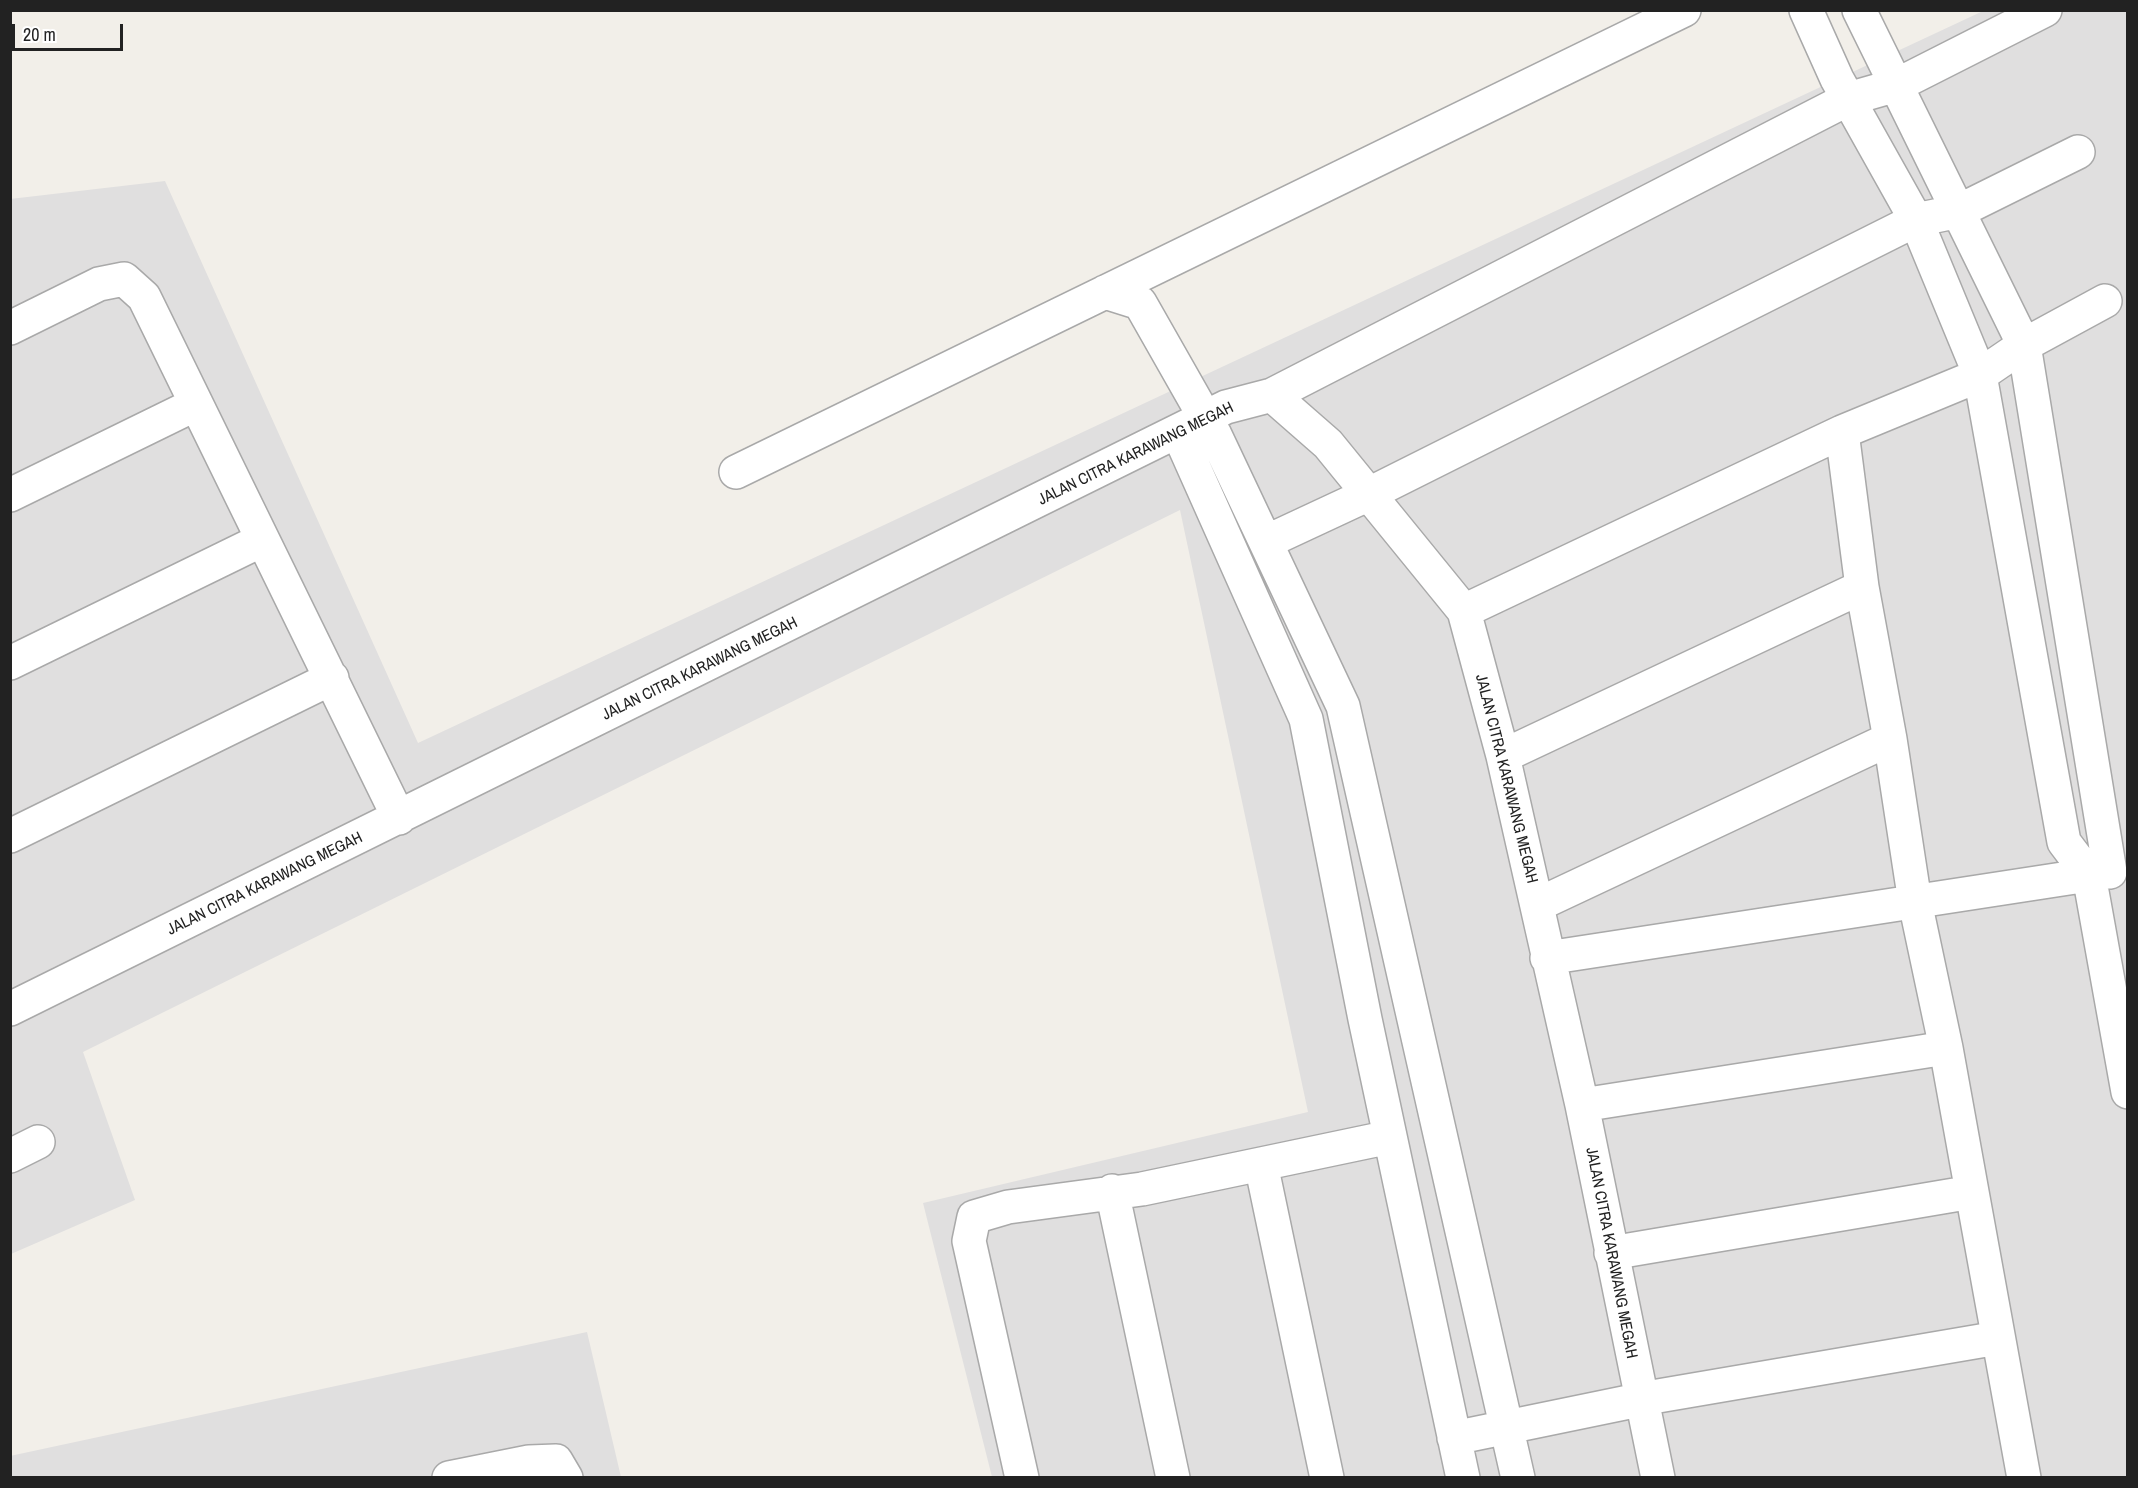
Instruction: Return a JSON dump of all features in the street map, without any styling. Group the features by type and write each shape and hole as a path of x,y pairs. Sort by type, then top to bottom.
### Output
{"street":[{"path":"736,472 1684,10"},
{"path":"1806,10 1848,99 1916,220 1980,375 2064,842 2109,872"},
{"path":"1859,10 2024,345 2109,872 2127,1092"},
{"path":"1272,395 1848,99 1897,85 2045,10"},
{"path":"1266,542 1369,494 1916,220 1959,211 2078,152"},
{"path":"10,328 99,284 124,279 144,297 399,818"},
{"path":"1105,292 1140,303 1206,417 1343,706 1518,1478"},
{"path":"1464,611 1842,432 1980,375 2024,345 2105,302"},
{"name":"JALAN CITRA KARAWANG MEGAH","path":"10,1009 1226,407 1272,395 1328,444 1464,611 1503,756 1582,1105 1658,1478"},
{"path":"10,495 196,404"},
{"path":"1178,432 1306,719 1390,1137 1463,1478"},
{"path":"1842,432 1862,587 1890,739 1915,902 1946,1048 2024,1478"},
{"path":"10,663 262,540"},
{"path":"1503,756 1862,587"},
{"path":"10,836 332,678"},
{"path":"1537,905 1890,739"},
{"path":"1547,958 2109,872"},
{"path":"1582,1105 1946,1048"},
{"path":"1022,1478 969,1241 974,1217 1008,1207 1112,1191 1142,1189 1390,1137"},
{"path":"1261,1164 1327,1478"},
{"path":"1112,1191 1173,1478"},
{"path":"1611,1253 1972,1192"},
{"path":"1454,1438 1658,1396 1998,1338"},
{"path":"449,1478 529,1462 556,1461 566,1478"}],"shaded area":[{"path":"1983,11 2127,11 2127,1477 992,1477 923,1203 1308,1112 1180,510 83,1052 135,1200 11,1254 10,199 165,181 418,743"},
{"path":"587,1332 621,1477 11,1478 10,1456"}]}
